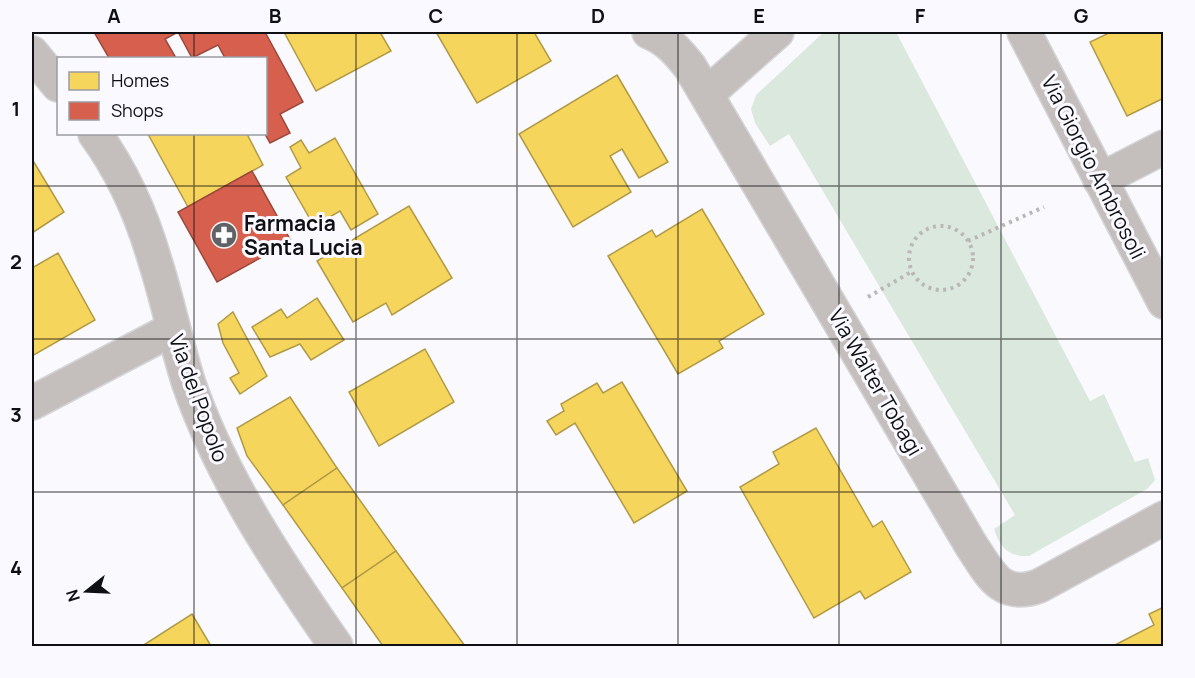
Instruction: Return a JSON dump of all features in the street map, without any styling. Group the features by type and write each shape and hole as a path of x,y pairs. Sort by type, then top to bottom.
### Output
{"street":[{"name":"Via Walter Tobagi","path":"650,32 660,36 690,67 971,545 1000,585 1011,590 1026,591 1039,586 1164,518"},
{"path":"707,94 777,32"},
{"name":"Via Giorgio Ambrosoli","path":"1024,32 1164,302"},
{"path":"32,53 57,84"},
{"name":"Via del Popolo","path":"96,135 110,155 143,225 156,261 190,385 220,459 237,494 336,646"},
{"path":"1100,180 1164,147"},
{"path":"32,403 173,329"}],"path":[{"path":"968,241 1044,207"},
{"path":"950,226 960,231 968,241 974,260 965,280 956,286 946,290 936,290 917,281 911,272 909,251 912,242 928,227 950,226"},
{"path":"837,316 911,272"}],"shaded area":[{"path":"824,32 896,32 1090,401 1104,394 1135,462 1148,458 1155,480 1147,489 1029,556 1011,553 999,541 994,529 1015,515 789,134 770,146 755,123 751,109 756,95"}],"building: Homes":[{"path":"284,32 380,32 391,51 316,91"},
{"path":"436,32 534,32 551,61 477,103"},
{"path":"1111,32 1164,32 1164,98 1127,116 1090,42"},
{"path":"617,75 668,162 639,178 622,149 610,156 631,192 573,227 519,134"},
{"path":"149,135 248,135 263,165 188,207"},
{"path":"335,138 378,214 351,230 340,211 314,226 286,177 301,168 290,147 301,140 309,153"},
{"path":"32,159 64,212 32,233"},
{"path":"409,206 452,278 392,315 386,303 353,322 317,261"},
{"path":"702,209 764,314 719,341 723,348 678,374 608,256 652,230 656,237"},
{"path":"58,253 95,320 32,356 32,268"},
{"path":"317,298 344,340 311,360 300,344 270,357 252,327 281,309 287,318"},
{"path":"233,312 267,376 240,394 230,378 239,373 223,343 218,324"},
{"path":"425,349 454,402 379,446 349,392"},
{"path":"622,382 687,491 634,523 575,423 556,435 547,421 564,411 561,404 597,383 603,393"},
{"path":"290,397 337,468 283,505 247,456 237,428"},
{"path":"816,428 873,527 882,521 911,572 865,599 860,591 814,618 740,487 779,464 773,452"},
{"path":"337,468 396,551 342,588 283,505"},
{"path":"396,551 465,646 383,646 342,588"},
{"path":"1164,607 1164,646 1113,646 1154,625 1149,614"},
{"path":"192,614 211,646 142,646"}],"building: Shops":[{"path":"94,32 178,32 165,39 175,57 108,57"},
{"path":"178,32 265,32 303,102 280,114 290,133 270,143 266,135 267,57 224,57 218,45 191,57"},
{"path":"252,171 291,241 217,282 178,212"}],"place":[{"name":"Farmacia Santa Lucia","path":"224,235"}]}
